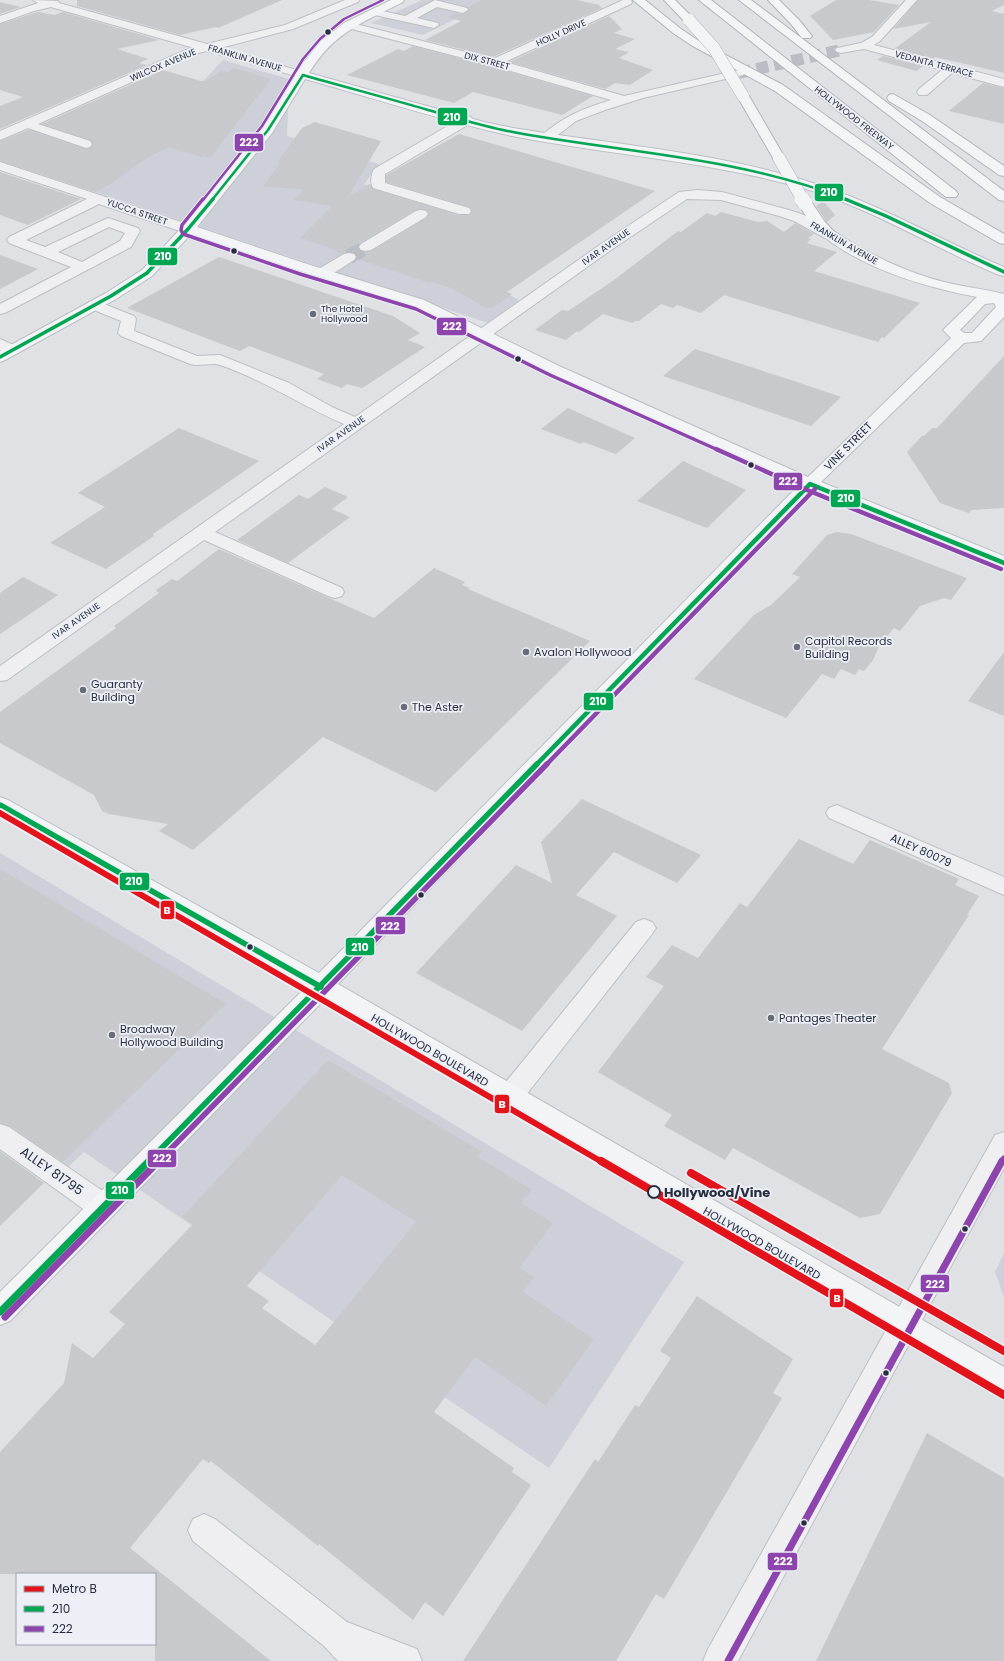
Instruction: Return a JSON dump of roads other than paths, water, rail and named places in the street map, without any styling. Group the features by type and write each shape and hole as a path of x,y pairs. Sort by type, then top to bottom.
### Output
{"main road":[{"path":"0,357 7,347 94,305 147,273 188,229 268,130 322,46 331,36 348,25 399,0"},
{"path":"669,0 714,48 805,203 812,214 830,235"},
{"name":"HOLLYWOOD FREEWAY","path":"704,0 1004,236"},
{"path":"744,0 1004,197"},
{"path":"773,0 795,22 806,36 812,52"},
{"path":"632,1 695,43 779,88 935,200 1004,240"},
{"path":"825,62 904,104 1004,172"},
{"name":"FRANKLIN AVENUE","path":"303,75 513,132 714,163 775,176 814,188 857,204 1004,272"},
{"name":"YUCCA STREET","path":"188,229 419,303 553,370 810,484 1004,563"},
{"name":"FRANKLIN AVENUE","path":"830,235 847,247 874,261 930,282 1002,296"},
{"path":"930,282 946,292 952,298 964,317"},
{"path":"1002,296 1004,308 976,338 960,338 952,330 980,301 1002,296"},
{"name":"VINE STREET","path":"0,1312 320,987 810,484 960,338"},
{"path":"940,537 1004,557"},
{"name":"HOLLYWOOD BOULEVARD","path":"0,805 510,1096 1004,1383"}],"street":[{"name":"FRANKLIN AVENUE","path":"38,0 303,75"},
{"path":"0,20 31,8 64,0"},
{"name":"WILCOX AVENUE","path":"0,136 190,52 260,36 289,27 354,0"},
{"path":"841,50 864,46 876,39 912,0"},
{"name":"HOLLY DRIVE","path":"494,63 632,1"},
{"path":"407,19 436,3 464,10"},
{"path":"374,12 434,25"},
{"path":"395,37 421,22"},
{"name":"DIX STREET","path":"348,25 494,63 625,100"},
{"name":"VEDANTA TERRACE","path":"864,46 1004,83"},
{"path":"923,92 950,68"},
{"path":"546,138 564,124 581,114 625,100 740,73"},
{"path":"464,211 378,185 379,172 467,120"},
{"path":"27,124 86,144"},
{"name":"YUCCA STREET","path":"0,166 188,229"},
{"name":"FRANKLIN AVENUE","path":"684,196 698,194 722,196 799,218 830,235"},
{"name":"IVAR AVENUE","path":"0,675 201,532 483,335 606,246 684,196"},
{"path":"83,267 14,240 98,199"},
{"path":"366,247 421,214"},
{"path":"0,310 126,244 133,231 108,222 47,252"},
{"path":"322,273 348,257"},
{"path":"94,305 129,319 126,333 195,360 220,360 283,386 326,410 356,423"},
{"path":"201,532 335,592"},
{"name":"ALLEY 80079","path":"837,813 1004,887"},
{"path":"510,1096 644,928"},
{"name":"ALLEY 81795","path":"0,1135 103,1207"},
{"path":"720,1661 1004,1143"},
{"path":"204,1530 336,1634 361,1661"},
{"path":"336,1634 405,1661"}],"tunnel":[{"path":"739,73 841,50"},
{"path":"349,257 366,247"}],"metro line":[{"name":"B","path":"0,813 1004,1395"},
{"name":"B","path":"691,1173 1004,1351"}],"place":[{"name":"The Hotel Hollywood","path":"313,314"},
{"name":"Capitol Records Building","path":"797,647"},
{"name":"Avalon Hollywood","path":"526,652"},
{"name":"Guaranty Building","path":"83,690"},
{"name":"The Aster","path":"404,707"},
{"name":"Pantages Theater","path":"771,1018"},
{"name":"Broadway Hollywood Building","path":"112,1035"},
{"name":"Hollywood/Vine","path":"654,1192"}]}
